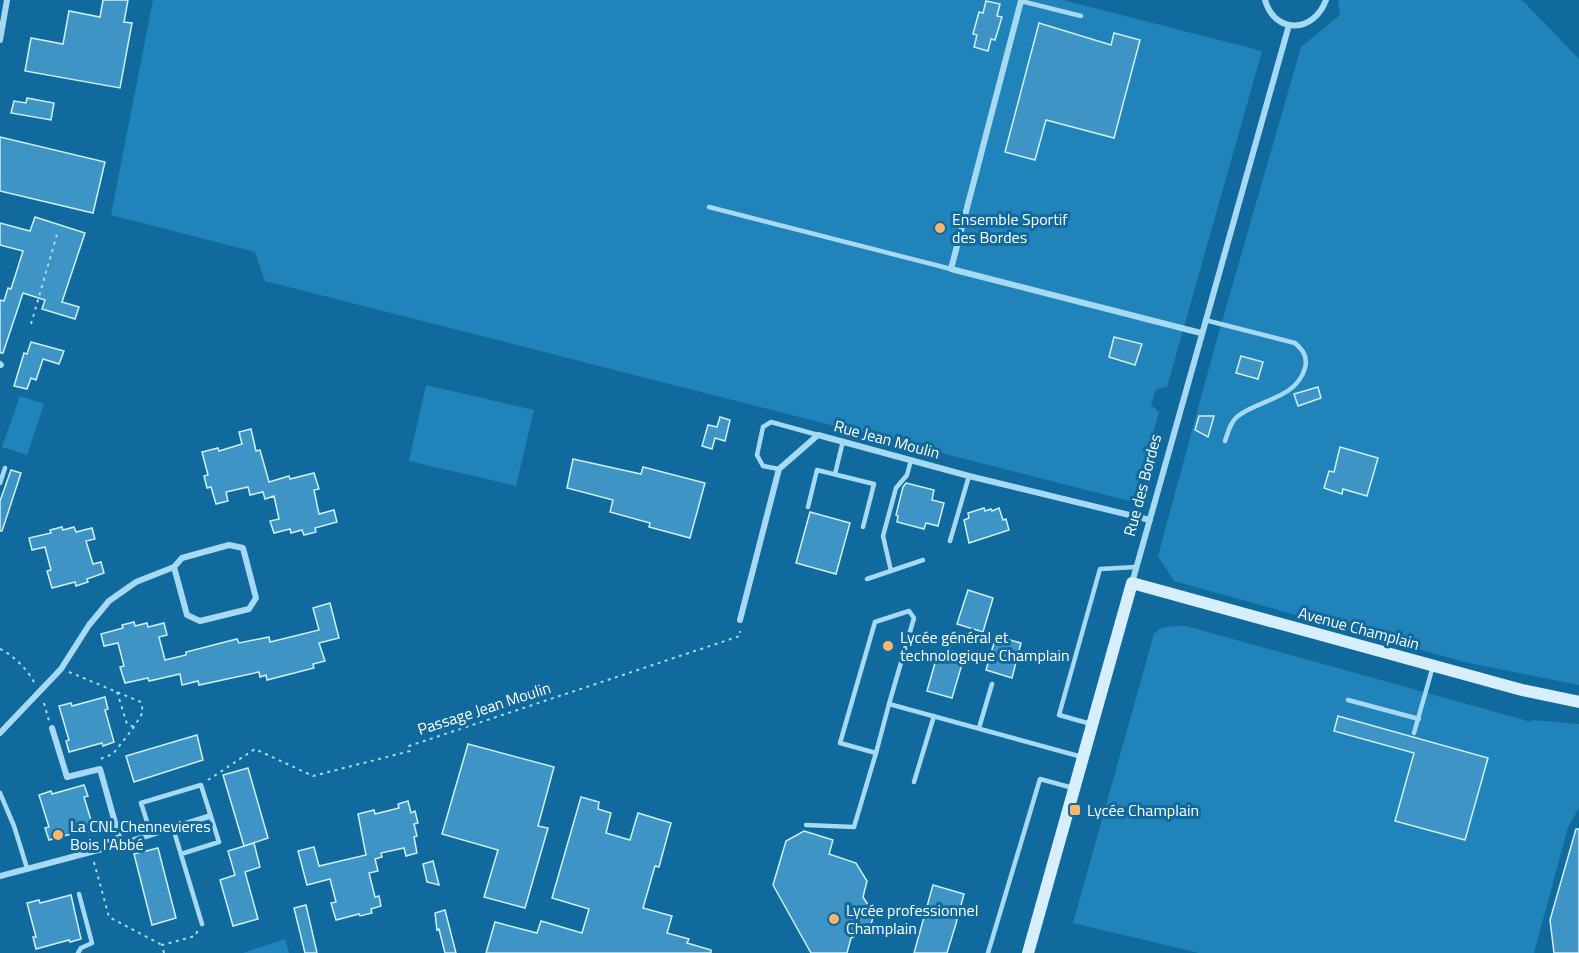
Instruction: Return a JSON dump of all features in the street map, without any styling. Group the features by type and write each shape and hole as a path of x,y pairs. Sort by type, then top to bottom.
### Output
{"street":[{"path":"0,40 7,0"},
{"path":"1265,0 1270,13 1278,21 1289,25 1308,24 1317,17 1326,0"},
{"path":"1021,1 951,269 1201,333"},
{"name":"Rue des Bordes","path":"1028,953 1289,25"},
{"name":"Rue Jean Moulin","path":"778,470 818,435 969,476 1150,520"},
{"path":"740,620 778,470"},
{"path":"0,733 61,669 89,625 110,601 136,582 174,567 182,558 229,545 243,548 256,598 249,609 200,621 186,615 174,567"},
{"name":"Avenue Champlain","path":"1132,583 1522,690 1579,702"},
{"path":"52,728 67,777 99,769 121,844"},
{"path":"0,876 121,844 210,816"}],"lane":[{"path":"1021,1 1081,16"},
{"path":"709,207 951,269"},
{"path":"1205,320 1296,343 1304,351 1307,361 1304,373 1289,391 1237,417 1230,426 1225,441"},
{"path":"778,470 763,466 757,455 763,427 771,422 818,435"},
{"path":"835,474 843,441"},
{"path":"891,571 883,536 897,488 907,475 910,460"},
{"path":"0,483 5,468"},
{"path":"808,507 818,470 874,484 863,527"},
{"path":"950,541 969,476"},
{"path":"867,579 923,560"},
{"path":"1093,725 1059,715 1100,569 1136,567"},
{"path":"806,825 855,827 876,753 889,704 914,618 909,611 875,622 840,743 876,753"},
{"path":"1414,734 1433,666"},
{"path":"979,728 992,684"},
{"path":"1348,700 1419,719"},
{"path":"889,704 1084,757"},
{"path":"914,782 934,716"},
{"path":"988,953 1040,779 1075,789"},
{"path":"151,834 141,803 201,784 219,842 181,854"},
{"path":"0,793 14,826 27,868"},
{"path":"172,828 202,924"},
{"path":"78,953 81,948 92,943 79,894"}],"path":[{"path":"31,324 58,231"},
{"name":"Passage Jean Moulin","path":"201,784 255,749 313,776 410,751 409,746 740,636 740,620"},
{"path":"61,669 141,702 143,712 134,727 113,754 99,760 99,769"},
{"path":"117,692 126,724 134,727"},
{"path":"91,852 109,917 162,945 195,936 202,924"},
{"path":"162,945 164,953"}],"shaded area":[{"path":"153,0 1063,0 1262,51 1167,387 1156,389 1151,405 1159,412 1134,502 265,281 255,252 111,215"},
{"path":"1338,0 1522,0 1579,59 1579,685 1464,662 1174,581 1158,556 1215,346 1301,47 1340,15"},
{"path":"426,385 534,410 516,486 409,461"},
{"path":"20,396 44,404 27,455 2,447"},
{"path":"1186,626 1531,722 1532,720 1579,724 1579,808 1568,827 1534,953 1199,953 1073,923 1154,634 1161,628"},
{"path":"285,939 289,953 243,953"}],"building":[{"path":"103,0 128,0 124,22 132,23 120,88 25,71 31,38 63,44 69,11 100,17"},
{"path":"986,1 1000,4 997,16 1002,17 995,40 991,39 988,51 974,47 977,35 973,34 979,12 983,13"},
{"path":"1039,23 1111,45 1114,33 1140,40 1114,138 1046,120 1035,160 1005,152"},
{"path":"27,98 54,103 51,120 11,113 14,101 26,103"},
{"path":"0,137 105,162 93,213 0,191"},
{"path":"35,217 85,233 62,302 79,307 75,319 42,309 45,300 23,293 3,353 0,353 0,300 4,301 8,288 11,289 23,251 0,245 0,223 30,231"},
{"path":"1114,337 1142,344 1135,365 1109,357"},
{"path":"31,342 64,351 59,364 43,359 36,380 31,378 27,389 14,386 24,353 27,354"},
{"path":"1241,356 1263,362 1258,379 1236,373"},
{"path":"1318,387 1321,398 1298,406 1294,394"},
{"path":"1199,416 1214,416 1208,437 1195,430"},
{"path":"720,417 730,420 725,441 715,438 712,449 702,446 708,425 717,427"},
{"path":"251,429 256,451 260,450 269,482 289,476 290,479 314,473 319,489 314,490 319,514 334,510 337,522 315,528 316,532 304,535 302,530 291,533 290,529 274,533 270,521 279,519 274,496 265,499 263,492 250,495 248,487 226,492 228,501 216,504 211,487 207,488 204,476 208,475 202,452 218,448 219,451 242,444 239,432"},
{"path":"1340,447 1378,458 1367,496 1343,489 1342,494 1324,488 1329,471 1334,472"},
{"path":"573,459 641,474 643,467 705,483 690,538 649,527 650,523 610,512 613,500 567,488"},
{"path":"11,470 21,473 2,531 0,531 0,501"},
{"path":"906,483 934,490 932,500 944,503 938,526 926,523 924,529 897,522 898,516 896,515"},
{"path":"984,508 985,511 991,509 992,511 999,508 1003,520 1006,519 1009,530 969,543 964,520 969,518 968,513"},
{"path":"810,512 850,523 836,574 796,563"},
{"path":"62,527 63,530 74,527 76,532 92,528 95,539 86,541 93,564 101,562 104,573 76,586 75,582 52,588 47,571 51,570 45,547 32,550 29,538 51,533 50,530"},
{"path":"968,590 993,598 983,632 957,624"},
{"path":"330,603 339,638 319,643 325,661 313,664 314,668 267,680 266,675 260,677 259,672 199,685 198,681 182,685 180,674 149,681 148,678 125,683 120,667 124,666 118,643 104,646 101,634 123,628 122,625 134,622 135,626 147,623 148,627 164,623 167,635 159,637 165,660 186,655 186,652 237,639 239,643 269,637 270,642 319,630 313,608"},
{"path":"996,636 1021,643 1012,678 986,670"},
{"path":"937,656 962,664 952,698 927,691"},
{"path":"105,697 108,709 105,710 114,742 69,752 66,741 69,740 59,706 71,703 72,706"},
{"path":"1338,716 1488,758 1465,840 1395,821 1414,753 1334,731"},
{"path":"197,735 203,760 134,782 126,756"},
{"path":"468,744 554,767 538,826 548,828 525,908 484,897 498,850 442,834"},
{"path":"248,768 268,838 244,846 223,775"},
{"path":"84,785 88,796 84,797 94,830 49,840 45,828 49,827 39,795 51,791 52,794"},
{"path":"581,797 599,802 598,809 611,813 606,833 630,840 638,813 671,823 659,867 655,866 643,908 672,916 667,933 689,939 687,943 711,950 711,953 486,953 495,922 537,933 541,921 582,933 589,909 552,898"},
{"path":"408,801 411,813 415,811 418,823 414,824 417,853 406,856 404,848 381,853 382,857 375,859 378,871 369,873 375,897 379,896 381,906 371,909 372,913 336,920 331,903 336,902 330,879 307,885 298,851 314,847 319,866 366,855 358,814 374,810 375,814 399,808 398,804"},
{"path":"1576,829 1579,829 1579,953 1554,953 1550,920"},
{"path":"804,831 833,840 829,854 856,863 867,881 863,897 874,914 870,928 851,938 847,953 811,953 773,885 786,841"},
{"path":"254,843 260,867 245,872 258,919 233,926 220,880 235,875 228,851"},
{"path":"158,848 176,918 152,925 134,854"},
{"path":"433,861 439,885 427,882 423,864"},
{"path":"933,885 964,894 955,927 947,953 914,953"},
{"path":"71,895 81,939 36,949 33,937 36,937 27,903 39,900 40,903"},
{"path":"306,905 317,953 305,953 294,908"},
{"path":"445,910 456,953 445,953 439,929 437,930 435,913"}],"place":[{"name":"Ensemble Sportif des Bordes","path":"940,228"},
{"name":"Lycée général et technologique Champlain","path":"888,646"},
{"name":"Lycée Champlain","path":"1075,810"},
{"name":"La CNL Chennevieres Bois l'Abbé","path":"58,835"},
{"name":"Lycée professionnel Champlain","path":"834,919"}]}
